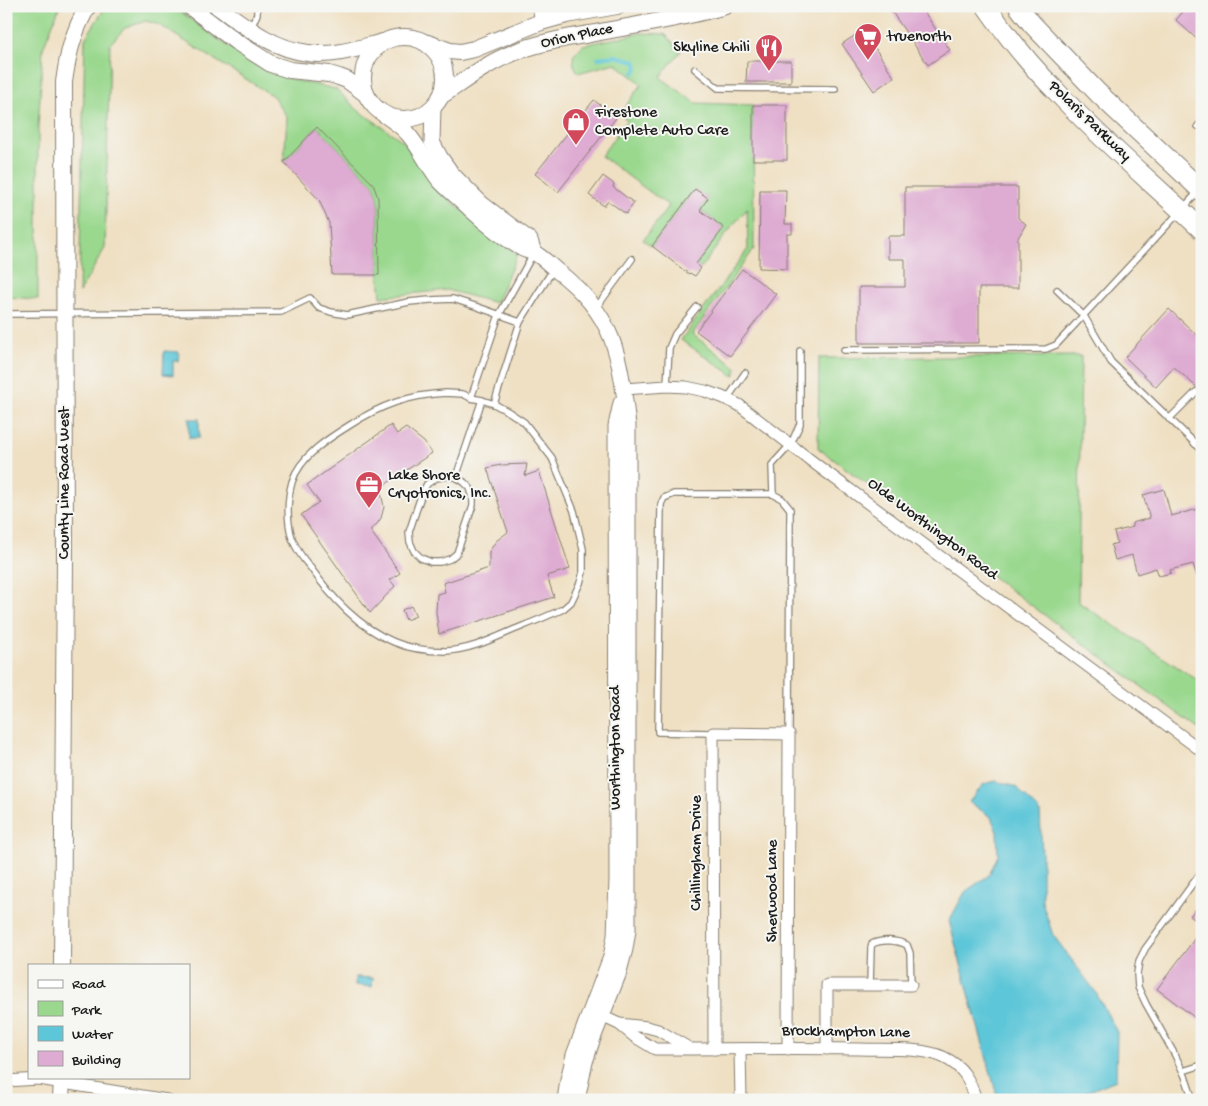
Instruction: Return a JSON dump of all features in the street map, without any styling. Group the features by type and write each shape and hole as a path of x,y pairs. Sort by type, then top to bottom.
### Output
{"main road":[{"name":"County Line Road West","path":"62,964 65,561 64,82 69,51 79,22 88,6"},
{"path":"189,6 236,41 272,64 290,70 339,77 347,80 366,94"},
{"path":"217,6 268,41 308,54 334,53 397,38 421,41 439,57 444,69 445,83 437,102 422,116 408,119 395,118 383,114 373,106 366,94 363,83 364,70 368,59 375,49 385,42"},
{"name":"Orion Place","path":"421,41 450,51 460,52 474,49 540,14 566,15 617,6"},
{"name":"Orion Place","path":"437,102 479,71 512,53 546,42 725,6"},
{"name":"Polaris Parkway","path":"986,6 1023,55 1056,92 1202,230"},
{"name":"Polaris Parkway","path":"1018,6 1032,24 1091,87 1139,134 1201,189"},
{"path":"479,71 493,56 512,42 536,31 540,14"}],"street":[{"name":"Worthington Road","path":"437,102 432,142 448,169 464,188 482,204 530,240 534,253"},
{"name":"Worthington Road","path":"383,114 405,131 440,180 478,216 498,233 524,250 534,253 568,278 596,308 614,342 619,362 624,389 616,426 615,936 585,1062 578,1100"},
{"name":"Olde Worthington Road","path":"624,389 668,386 686,387 705,391 739,405 818,466 1202,751"},
{"path":"713,733 789,734"},
{"name":"Chillingham Drive","path":"713,733 714,1049"},
{"name":"Sherwood Lane","path":"788,1049 789,734"},
{"path":"827,1049 827,985 911,985"},
{"name":"Worthington Road","path":"564,1100 574,1055 596,1014"},
{"name":"Brockhampton Lane","path":"596,1014 619,1024 635,1038 655,1049 921,1051 942,1056 961,1068 972,1084 976,1100"},
{"name":"Brockhampton Lane","path":"619,1024 647,1026 658,1030 691,1049"},
{"path":"740,1049 741,1100"},
{"path":"6,1081 39,1079 62,1087 167,1100"}],"lane":[{"path":"250,30 257,14 257,6"},
{"path":"695,68 718,88 835,89"},
{"path":"844,350 1046,349 1056,345 1201,189"},
{"path":"471,398 499,315 534,253"},
{"path":"596,308 632,259"},
{"path":"494,404 520,322 554,268"},
{"path":"1057,290 1084,316 1111,362 1202,450"},
{"path":"6,314 281,312 310,298 319,308 347,314 409,302 453,299 520,322"},
{"path":"668,386 668,348 675,334 697,307"},
{"path":"772,494 772,465 791,444 800,424 800,351"},
{"path":"727,399 745,373"},
{"path":"1169,419 1196,392"},
{"path":"426,394 463,394 471,398 494,404 524,422 552,458 574,511 583,549 583,572 572,602 563,610 485,642 459,650 445,651 413,648 394,642 374,632 354,618 321,583 293,540 288,522 292,481 302,463 316,449 364,416 397,401 426,394"},
{"path":"456,477 482,400"},
{"path":"1195,444 1202,436"},
{"path":"456,477 470,488 473,506 457,552 450,559 430,562 421,558 414,551 410,542 409,532 422,493 427,484 436,478 456,477"},
{"path":"713,733 658,732 662,504 664,498 674,494 772,494 782,499 790,509 789,734"},
{"path":"1193,1100 1175,1055 1138,987 1137,974 1139,961 1145,949 1202,871"},
{"path":"870,985 872,944 876,942 899,941 907,945 910,952 911,985"},
{"path":"1182,1071 1202,1065"}],"green space":[{"path":"6,6 60,6 43,48 38,128 38,299 6,297 10,249 9,112 6,112"},
{"path":"106,6 173,6 267,72 336,89 359,111 403,141 451,201 500,239 517,255 496,303 447,290 381,297 378,198 373,184 317,127 284,162 287,117 273,96 159,25 146,21 125,28 110,44 105,248 79,293 85,39"},
{"path":"642,33 665,34 681,51 660,77 696,103 753,105 754,249 692,334 737,368 734,376 681,340 748,249 747,209 701,268 696,264 724,228 700,210 708,198 695,189 652,246 643,240 669,206 601,156 627,120 620,114 642,84 615,63 578,73 574,65 573,56 583,45"},
{"path":"1081,356 1078,602 1202,683 1202,725 1199,729 818,448 819,358"}],"water":[{"path":"164,351 179,352 178,361 173,361 173,375 163,374"},
{"path":"189,419 199,419 199,438 189,438"},
{"path":"996,781 1016,787 1040,811 1042,902 1053,935 1095,991 1117,1032 1116,1080 1067,1100 1003,1100 997,1096 949,921 965,892 989,875 998,855 997,832 991,817 969,802 984,784"},
{"path":"356,977 373,978 372,987 355,985"}],"building":[{"path":"888,6 920,6 950,50 928,65"},
{"path":"1188,6 1202,6 1202,44 1176,20"},
{"name":"truenorth","path":"863,30 894,77 874,91 842,44"},
{"name":"Skyline Chili","path":"747,61 791,61 791,82 746,82"},
{"name":"Firestone Complete Auto Care","path":"594,100 616,118 558,192 535,174"},
{"path":"753,105 787,105 787,160 753,160"},
{"path":"317,127 373,184 378,198 379,275 332,275 329,223 319,200 284,162"},
{"path":"603,176 614,184 613,187 634,203 626,214 608,201 604,206 589,195"},
{"path":"905,187 1018,187 1018,218 1026,224 1018,238 1018,288 979,288 979,343 859,343 859,287 905,287 905,259 888,259 888,236 905,236"},
{"path":"695,189 708,198 700,210 724,228 696,264 701,268 695,276 689,274 652,246"},
{"path":"760,190 786,190 785,224 792,224 792,234 787,234 787,269 759,268"},
{"path":"742,269 776,294 730,356 696,331"},
{"path":"1169,309 1202,340 1202,392 1174,367 1156,387 1125,357"},
{"path":"391,425 397,434 406,428 424,442 432,453 380,488 384,507 381,518 370,530 400,573 390,580 395,586 370,613 301,515 319,502 307,485"},
{"path":"527,464 525,476 539,471 570,569 547,576 554,597 439,634 436,612 437,594 445,592 443,583 489,568 489,552 496,541 508,532 487,468 501,465"},
{"path":"1164,489 1171,516 1202,508 1202,583 1199,584 1193,564 1170,570 1171,573 1159,576 1156,568 1137,574 1132,555 1115,560 1111,545 1117,543 1114,532 1133,527 1132,523 1150,518 1143,495"},
{"path":"411,606 416,616 406,620 402,610"},
{"path":"1202,901 1202,925 1190,916"},
{"path":"1202,929 1202,1023 1157,989"}],"waterway":[{"path":"598,58 616,56 635,61 637,68 634,73"}],"place":[{"name":"truenorth","path":"868,61"},
{"name":"Skyline Chili","path":"769,72"},
{"name":"Firestone Complete Auto Care","path":"576,146"},
{"name":"Lake Shore Cryotronics, Inc.","path":"369,509"}]}
